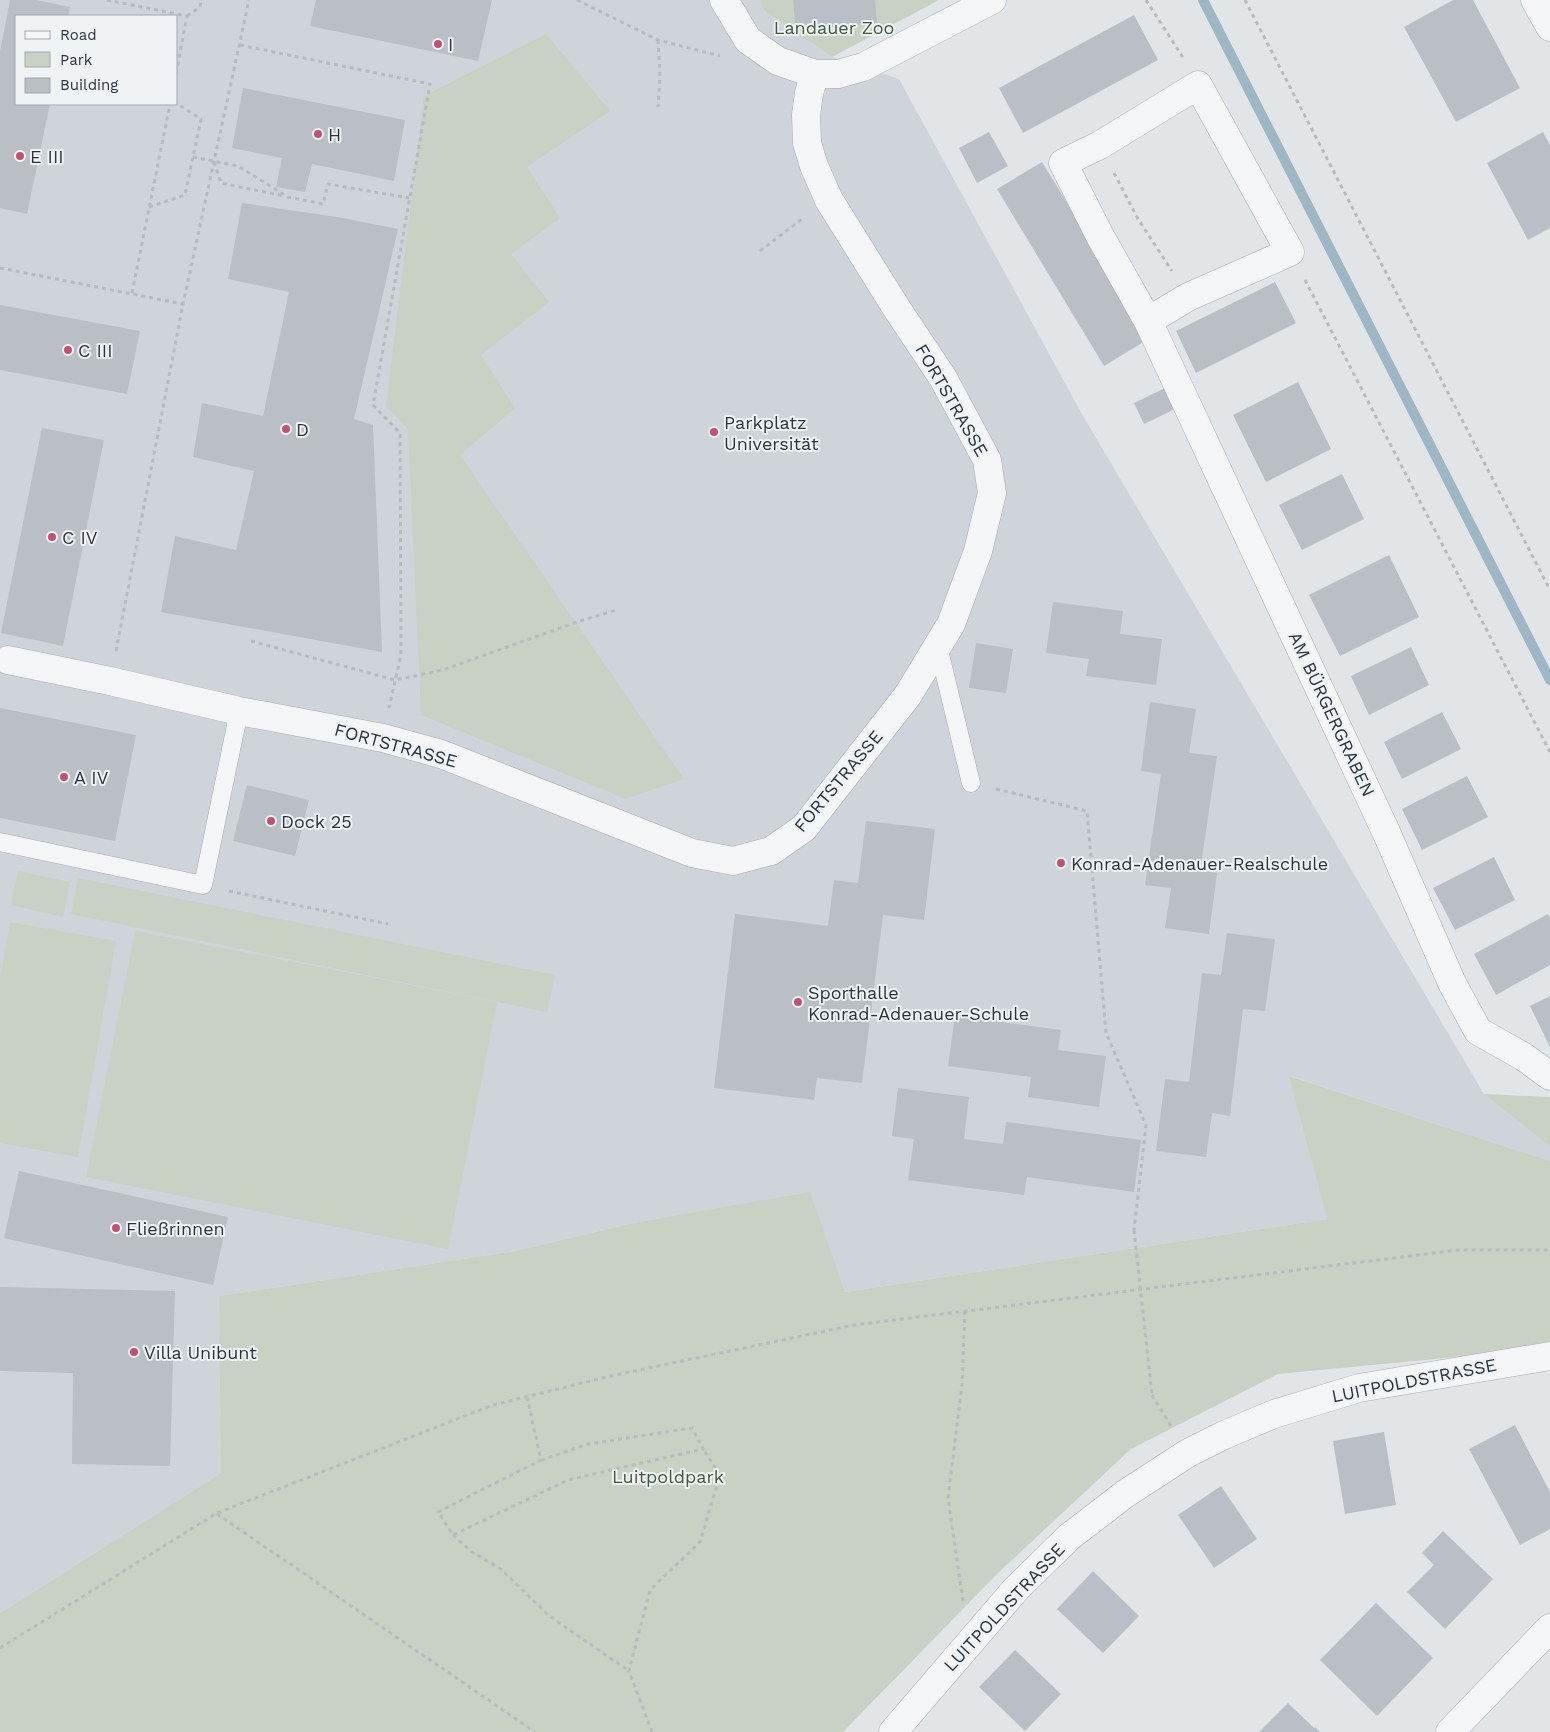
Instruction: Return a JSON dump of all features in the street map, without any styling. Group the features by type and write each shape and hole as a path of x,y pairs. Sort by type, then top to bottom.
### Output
{"street":[{"path":"724,0 748,40 778,61 815,74 838,74 863,67 992,0"},
{"path":"1535,0 1550,27"},
{"name":"FORTSTRASSE","path":"8,660 239,711 383,738 441,754 692,853 733,861 771,851 804,828 908,695 951,624 978,551 992,493 987,460 943,378 897,309 829,200 814,166 807,143 806,115 809,93 815,74"},
{"path":"1148,321 1188,297 1290,252 1198,86"},
{"name":"AM BÜRGERGRABEN","path":"1198,86 1100,145 1063,163 1100,236 1148,321 1388,834 1452,983 1478,1031 1524,1057 1550,1076"},
{"name":"LUITPOLDSTRASSE","path":"893,1732 1016,1589 1069,1537 1125,1494 1188,1453 1274,1414 1359,1388 1550,1356"},
{"path":"1450,1732 1550,1628"}],"lane":[{"path":"938,646 971,783"},
{"path":"0,842 203,886 239,711"}],"path":[{"path":"108,0 187,16"},
{"path":"178,63 187,16 200,7 201,0"},
{"path":"110,681 183,304 249,0"},
{"path":"577,0 658,40 721,56"},
{"path":"1146,0 1191,70 1198,86"},
{"path":"1245,0 1550,590"},
{"path":"658,40 660,76 658,107"},
{"path":"240,45 430,84 373,405 400,433 401,655 395,680"},
{"path":"149,207 185,195 201,119 178,104"},
{"path":"132,294 170,105"},
{"path":"1100,145 1138,219 1188,297"},
{"path":"193,157 238,166 288,197"},
{"path":"214,161 221,183 323,204 328,184 409,198"},
{"path":"760,251 792,227"},
{"path":"1290,252 1550,752"},
{"path":"0,268 183,304"},
{"path":"251,641 395,680 443,670 574,622 616,610"},
{"path":"971,783 1087,812 1106,1033 1146,1125 1134,1230 1152,1394"},
{"path":"203,886 388,924"},
{"path":"0,1648 217,1513 493,1405 606,1378 854,1325 1458,1250 1550,1250"},
{"path":"965,1311 962,1385 948,1498 966,1619 979,1630"},
{"path":"527,1397 541,1460"},
{"path":"629,1672 650,1590 700,1542 720,1475 703,1450 692,1428 588,1444 541,1460 438,1512 454,1535 472,1552 501,1569 548,1615 629,1672 652,1732"},
{"path":"454,1535 568,1480 703,1450"},
{"path":"217,1513 535,1732"}],"shaded area":[{"path":"0,0 761,0 763,10 832,57 899,79 1083,416 1484,1094 1550,1147 1550,1161 1290,1076 1327,1219 845,1292 809,1193 633,1223 515,1251 220,1296 221,1473 0,1613"}],"green space":[{"name":"Landauer Zoo","path":"761,0 939,0 832,57 763,10"},
{"path":"546,34 610,111 527,167 560,218 511,254 549,302 481,355 515,408 460,455 684,779 626,799 421,715 408,429 386,406 424,96"},
{"path":"18,871 70,882 63,917 11,905"},
{"path":"78,878 555,975 547,1012 71,914"},
{"path":"10,922 116,941 78,1157 0,1143 0,979"},
{"path":"135,931 497,1002 448,1249 86,1177"},
{"name":"Luitpoldpark","path":"1289,1076 1550,1161 1550,1348 1278,1374 1131,1449 997,1574 843,1732 0,1732 0,1613 221,1473 219,1296 515,1251 633,1223 810,1192 845,1292 1327,1219"},
{"path":"1484,1094 1550,1097 1550,1147"}],"building":[{"name":"E III","path":"10,0 36,0 70,7 68,15 15,15 15,105 50,105 27,214 0,208 0,51"},
{"name":"I","path":"316,0 492,0 478,61 310,26"},
{"path":"793,0 875,0 877,23 796,31"},
{"path":"1453,0 1473,0 1520,88 1456,122 1404,27"},
{"path":"1134,15 1158,60 1023,133 999,88"},
{"name":"H","path":"243,88 405,120 394,181 312,164 305,192 276,187 282,158 232,148"},
{"path":"989,132 1008,166 977,183 959,148"},
{"path":"1543,132 1550,145 1550,228 1528,240 1487,163"},
{"path":"1042,162 1150,338 1104,366 997,189"},
{"name":"D","path":"242,203 343,218 398,229 354,419 373,425 382,652 161,612 175,536 236,550 254,471 193,457 202,403 263,416 289,292 228,279"},
{"path":"1275,282 1296,323 1196,373 1176,331"},
{"name":"C III","path":"0,305 140,331 127,394 0,370"},
{"path":"1298,382 1331,449 1266,482 1233,415"},
{"path":"1165,388 1175,409 1144,424 1134,403"},
{"name":"C IV","path":"42,428 104,440 63,646 1,633"},
{"path":"1342,474 1364,519 1302,550 1279,505"},
{"path":"1389,555 1419,617 1340,656 1309,595"},
{"path":"1053,602 1123,611 1120,634 1162,639 1156,685 1086,676 1089,659 1046,653"},
{"path":"976,643 1013,649 1006,693 969,688"},
{"path":"1411,647 1429,685 1369,715 1351,676"},
{"path":"1150,702 1196,709 1189,753 1217,756 1200,871 1217,873 1209,934 1165,928 1171,888 1145,885 1161,774 1141,771"},
{"name":"A IV","path":"0,708 136,735 115,841 0,818"},
{"path":"1442,712 1461,749 1402,779 1384,742"},
{"path":"1467,776 1488,817 1422,850 1402,809"},
{"name":"Dock 25","path":"247,785 309,800 295,856 233,841"},
{"name":"Sporthalle Konrad-Adenauer-Schule","path":"866,821 935,829 924,920 883,915 862,1083 817,1078 814,1100 714,1088 735,914 828,926 834,880 858,883"},
{"path":"1494,857 1515,900 1455,930 1433,888"},
{"path":"1548,914 1550,918 1550,965 1496,995 1474,954"},
{"path":"1227,933 1275,939 1265,1011 1243,1009 1230,1116 1212,1113 1206,1157 1156,1151 1165,1079 1189,1082 1202,973 1221,975"},
{"path":"1550,996 1550,1047 1530,1006"},
{"path":"955,1016 1061,1030 1058,1050 1106,1056 1099,1107 1028,1097 1031,1077 948,1066"},
{"path":"898,1088 969,1097 964,1139 1003,1144 1006,1122 1141,1140 1134,1192 1027,1177 1024,1195 908,1180 914,1139 892,1136"},
{"name":"Fließrinnen","path":"19,1171 228,1217 213,1285 4,1238"},
{"path":"0,1287 175,1291 170,1466 72,1464 73,1373 0,1371"},
{"path":"1515,1425 1550,1492 1550,1529 1520,1545 1469,1449"},
{"path":"1384,1432 1396,1505 1345,1514 1333,1441"},
{"path":"1221,1486 1257,1539 1214,1568 1178,1515"},
{"path":"1443,1531 1493,1579 1445,1629 1407,1592 1434,1565 1422,1553"},
{"path":"1093,1571 1139,1616 1103,1653 1057,1609"},
{"path":"1376,1603 1433,1658 1377,1716 1320,1660"},
{"path":"1015,1650 1061,1694 1025,1731 979,1687"},
{"path":"1288,1703 1314,1728 1320,1732 1259,1732"}],"waterway":[{"path":"1203,0 1550,680"}],"place":[{"name":"I","path":"438,44"},
{"name":"H","path":"318,134"},
{"name":"E III","path":"20,156"},
{"name":"C III","path":"68,350"},
{"name":"D","path":"286,429"},
{"name":"Parkplatz Universität","path":"714,432"},
{"name":"C IV","path":"52,537"},
{"name":"A IV","path":"64,777"},
{"name":"Dock 25","path":"271,821"},
{"name":"Konrad-Adenauer-Realschule","path":"1061,863"},
{"name":"Sporthalle Konrad-Adenauer-Schule","path":"798,1002"},
{"name":"Fließrinnen","path":"116,1228"},
{"name":"Villa Unibunt","path":"134,1352"}]}
